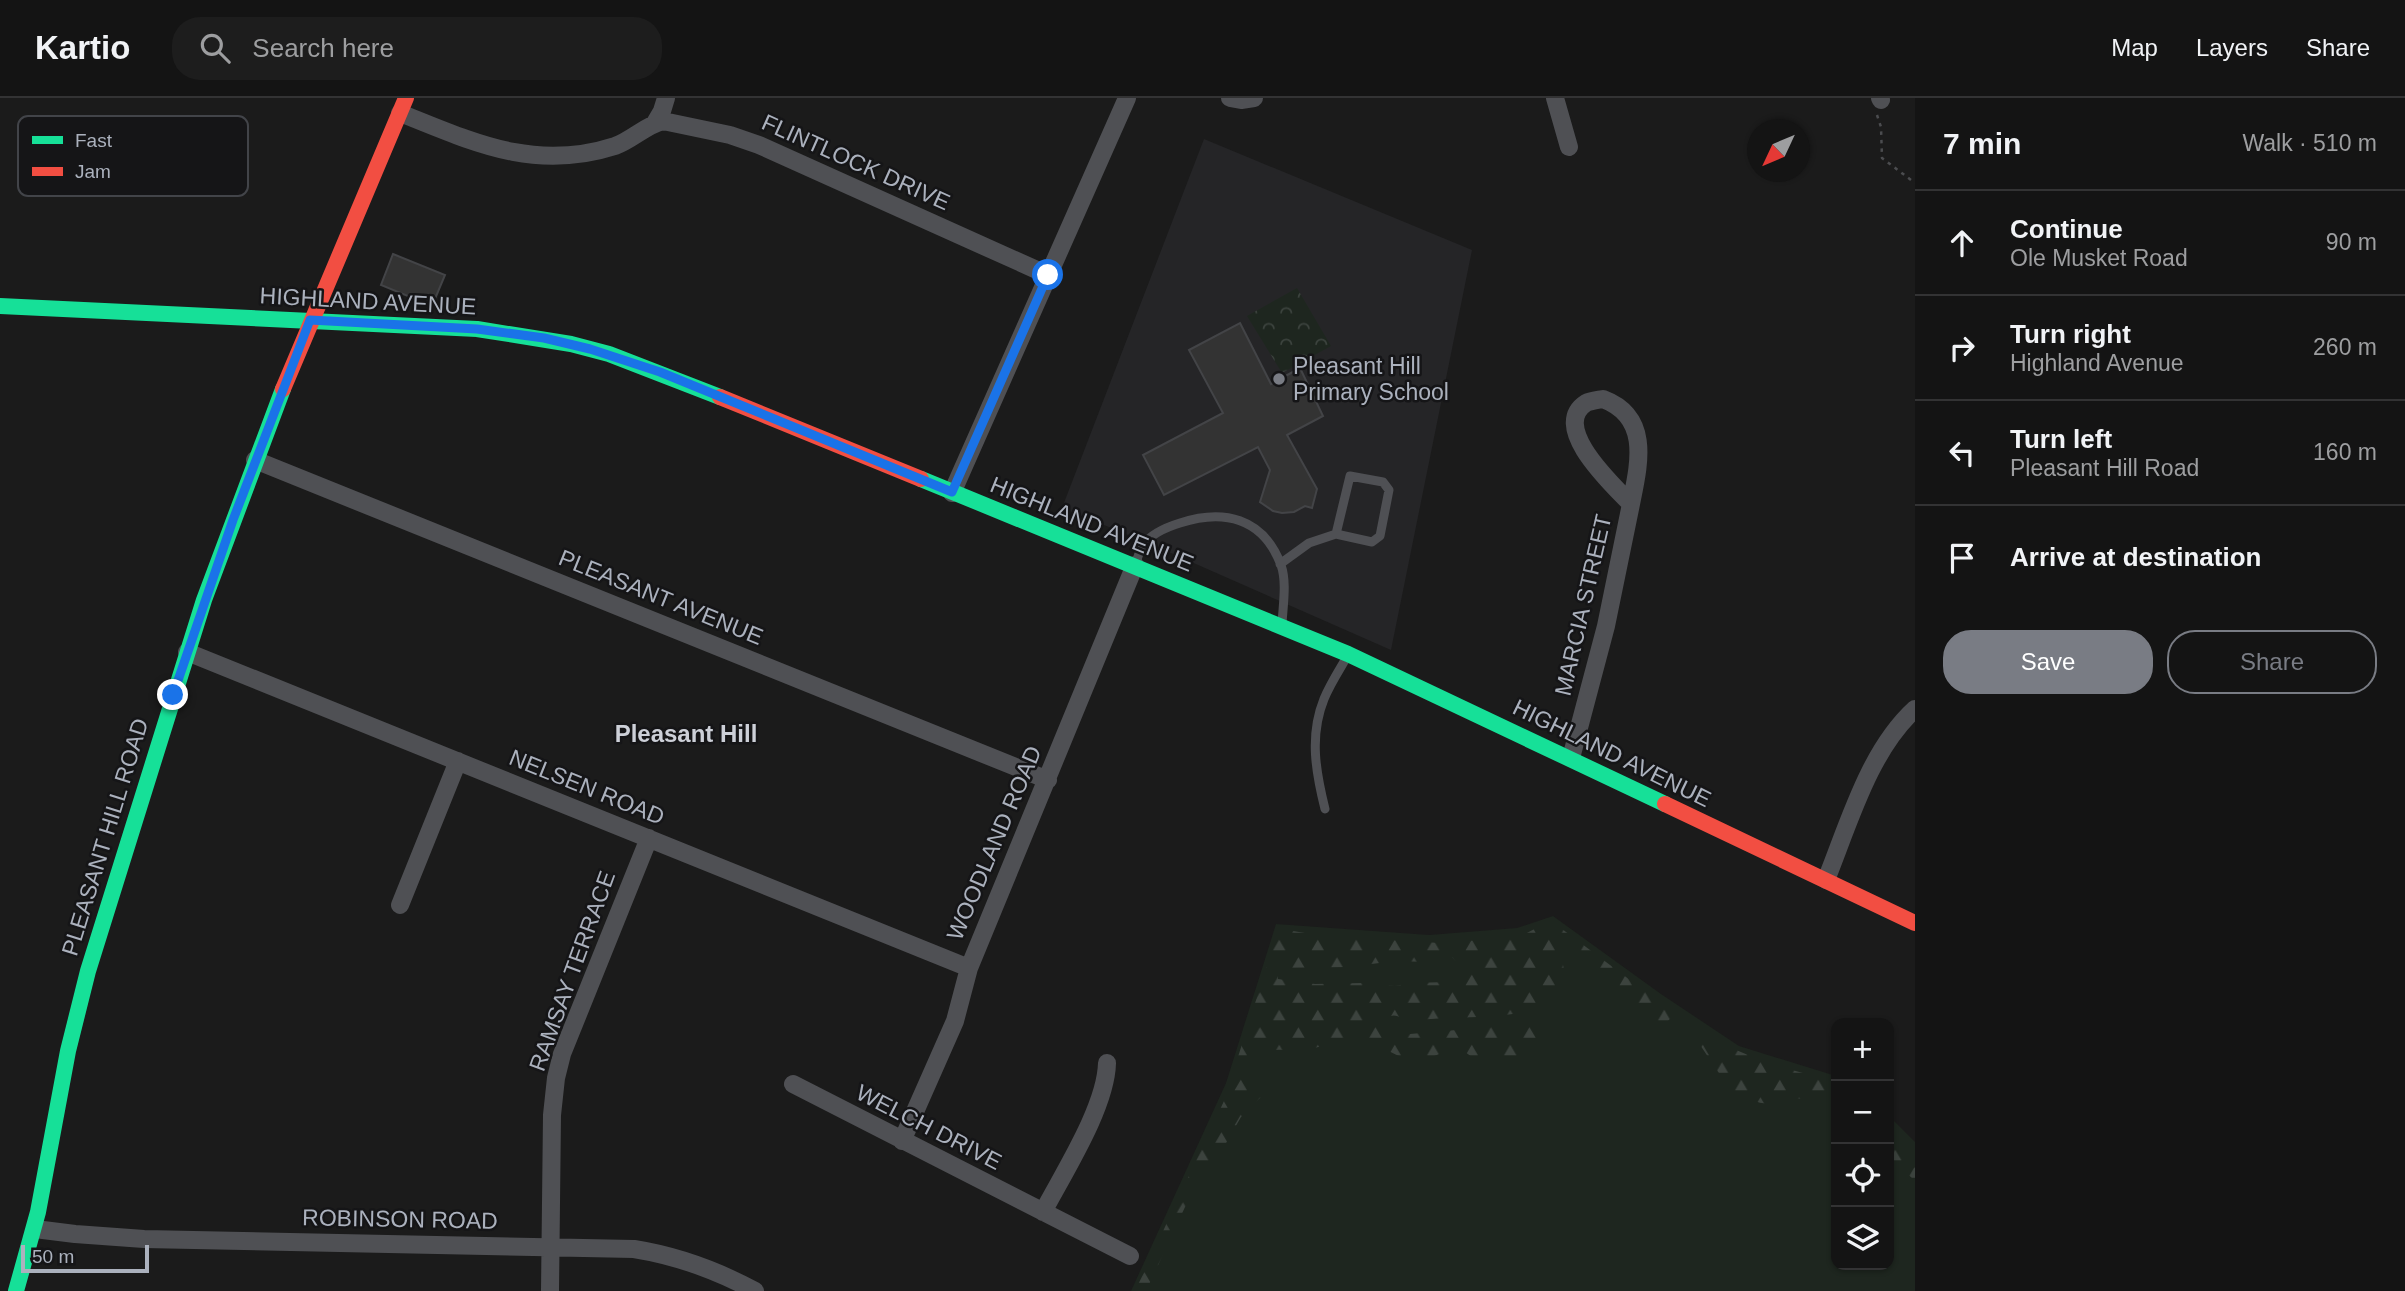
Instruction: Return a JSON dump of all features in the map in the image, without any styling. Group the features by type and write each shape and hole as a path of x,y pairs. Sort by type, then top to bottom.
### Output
{"street":[{"path":"403,105 494,149 538,156 568,155 614,146 641,134 655,123 663,111 666,98"},
{"path":"952,492 1127,98"},
{"path":"1230,98 1254,98"},
{"path":"1555,98 1569,147"},
{"name":"PLEASANT HILL ROAD","path":"16,1291 35,1229 81,995 187,652 310,320 403,105"},
{"name":"FLINTLOCK DRIVE","path":"655,123 672,121 759,145 1048,275"},
{"name":"HIGHLAND AVENUE","path":"0,306 477,329 544,338 590,349 660,372 1349,653 1915,923"},
{"name":"MARCIA STREET","path":"1571,758 1606,626 1631,504 1639,453 1638,438 1626,412 1603,399 1586,403 1575,418 1576,435 1582,449 1631,504"},
{"name":"PLEASANT AVENUE","path":"256,460 1048,780"},
{"name":"WOODLAND ROAD","path":"902,1141 955,1021 969,968 1135,565"},
{"name":"NELSEN ROAD","path":"187,652 969,968"},
{"path":"1826,880 1874,763 1896,729 1915,709"},
{"path":"400,905 458,761"},
{"name":"RAMSAY TERRACE","path":"550,1291 552,1115 558,1071 562,1054 649,838"},
{"path":"1043,1212 1089,1124 1103,1087 1107,1063"},
{"name":"WELCH DRIVE","path":"793,1084 1130,1256"},
{"name":"ROBINSON ROAD","path":"35,1229 144,1239 634,1249 698,1264 755,1291"}],"lane":[{"path":"1280,564 1309,543 1336,534 1377,541 1389,490 1387,485 1350,476 1336,534"},
{"path":"1135,565 1144,543 1162,530 1186,521 1214,516 1232,517 1255,529 1267,542 1280,564 1284,595 1282,625"},
{"path":"1325,809 1316,775 1317,722 1324,699 1349,653"}],"path":[{"path":"1879,104 1882,158 1915,183"}],"shaded area":[{"name":"Pleasant Hill Primary School","path":"1204,139 1472,250 1391,650 1062,508"}],"green space":[{"path":"1297,288 1331,346 1282,373 1247,316"},
{"path":"1553,916 1739,1046 1831,1074 1831,1270 1894,1270 1894,1121 1915,1142 1915,1291 1131,1291 1226,1083 1276,924 1429,935 1517,928"},
{"path":"1554,923 1662,1004 1729,1047 1767,1063 1824,1079 1830,1083 1831,1088 1818,1102 1794,1098 1767,1104 1740,1095 1729,1088 1684,1021 1678,1017 1668,1020 1665,1037 1656,1034 1581,951 1561,935 1557,942 1564,968 1563,988 1548,1004 1522,1013 1496,1016 1412,1021 1392,1016 1383,1022 1382,1026 1384,1034 1393,1039 1410,1034 1527,1024 1536,1035 1536,1044 1527,1055 1477,1059 1458,1047 1413,1060 1368,1042 1351,1041 1307,1049 1271,1051 1258,1057 1252,1065 1252,1074 1270,1088 1241,1117 1210,1171 1199,1184 1185,1207 1146,1291 1135,1291 1224,1101 1277,934 1281,929 1323,936 1440,943 1519,937 1544,924","holes":["1445,956 1452,957 1460,966 1459,972 1448,982 1395,986 1362,983 1315,984 1278,979 1278,973 1283,968 1348,967 1395,961 1428,962"]},
{"path":"1894,1132 1915,1152 1915,1181 1894,1161"}],"building":[{"path":"393,254 445,275 432,306 381,285"},
{"path":"1240,323 1271,384 1300,368 1323,416 1287,435 1317,489 1312,508 1305,506 1294,512 1282,513 1273,511 1260,502 1270,470 1258,447 1164,495 1143,455 1223,413 1189,350"}],"traffic: fast":[{"path":"0,306 477,329 571,344 609,354 720,397"},
{"path":"16,1291 38,1212 68,1051 88,971 204,600 283,389"},
{"path":"921,479 1348,654 1665,804"}],"traffic: jam":[{"path":"283,389 406,98"},
{"path":"720,397 921,479"},
{"path":"1665,804 1915,923"}],"place":[{"name":"Pleasant Hill Primary School","path":"1279,379"}],"district":[{"name":"Pleasant Hill","path":"686,734"}],"route":[{"path":"173,695 210,581 310,320 477,329 544,338 609,354 660,372 952,492 1048,275"}]}
